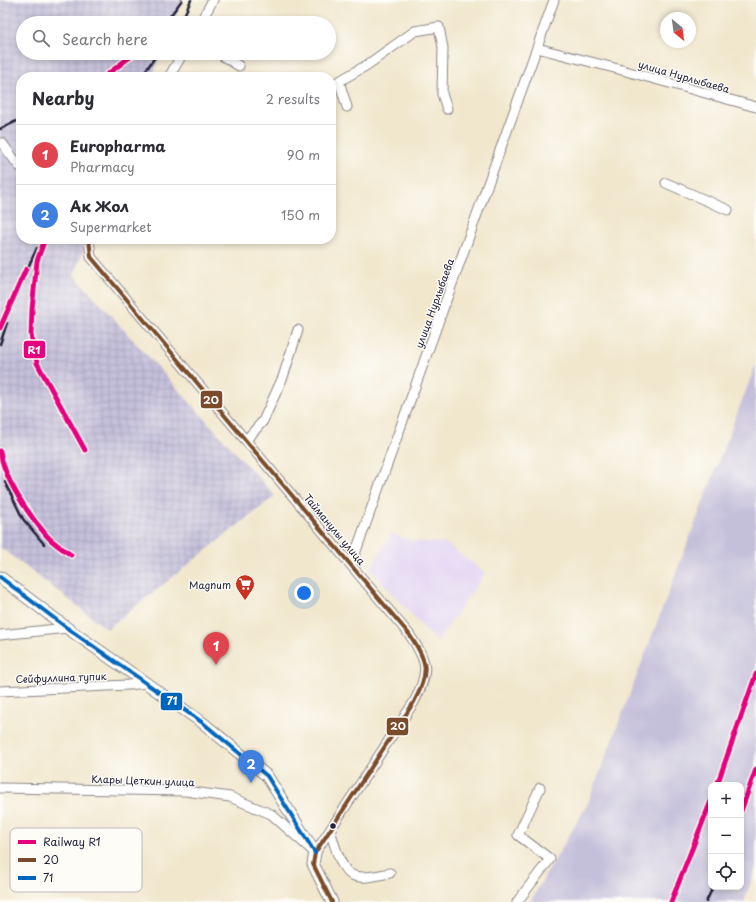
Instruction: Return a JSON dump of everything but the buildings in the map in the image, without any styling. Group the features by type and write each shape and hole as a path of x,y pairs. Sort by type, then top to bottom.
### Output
{"main road":[{"path":"0,577 67,628 203,723 267,776 314,859 332,902"}],"street":[{"path":"204,16 213,0"},
{"name":"улица Нурлыбаева","path":"351,565 554,0"},
{"path":"336,83 367,65 415,31 440,28 443,48 442,94 447,109"},
{"name":"улица Нурлыбаева","path":"537,48 756,107"},
{"path":"172,72 179,60"},
{"path":"229,60 239,66"},
{"path":"336,86 347,107"},
{"path":"0,144 2,143 16,162"},
{"path":"666,183 728,210"},
{"name":"Тайманулы улица","path":"89,244 91,257 409,634 421,651 425,665 425,678 414,702 330,830 314,859"},
{"path":"246,440 263,421 283,377 298,330"},
{"path":"0,635 67,628"},
{"name":"Сейфуллина тупик","path":"0,691 147,683"},
{"name":"Клары Цеткин улица","path":"0,788 185,791 230,798 271,814 314,859"},
{"path":"517,902 550,858 518,835 540,788"},
{"path":"330,830 340,860 352,876 365,877 390,873"}],"shaded area":[{"path":"0,0 182,0 176,16 16,16 16,60 158,60 154,72 16,72 16,244 86,244 74,275 275,496 107,629 0,547"},
{"path":"756,364 756,867 744,902 530,902 588,803"},
{"path":"392,534 412,541 445,543 485,573 437,642 370,569"}],"railway":[{"path":"170,16 182,0"},
{"path":"184,16 191,0"},
{"path":"110,72 126,60"},
{"path":"145,72 153,60"},
{"path":"0,129 16,121"},
{"path":"43,244 37,261 31,335 37,363 85,450"},
{"path":"0,328 37,248"},
{"path":"0,344 7,323"},
{"path":"0,451 6,473 25,507 49,539 71,555"},
{"path":"5,482 23,519 44,544"},
{"path":"718,782 756,674"},
{"path":"744,803 756,769"},
{"path":"671,902 708,809"},
{"path":"706,902 712,890"}],"rail line":[{"name":"R1","path":"110,72 126,60"},
{"name":"R1","path":"43,244 37,261 31,335 37,363 85,450"},
{"name":"R1","path":"0,328 26,269"},
{"name":"R1","path":"0,451 6,473 25,507 49,539 71,555"},
{"name":"R1","path":"718,782 756,674"},
{"name":"R1","path":"744,803 756,769"},
{"name":"R1","path":"671,902 708,809"}],"transit line":[{"name":"20","path":"90,244 91,257 409,634 423,660 425,667 423,682 414,702 315,853 313,864 332,902"},
{"name":"71","path":"0,577 67,628 203,723 267,776 315,853"}],"place":[{"name":"Magnum","path":"245,601"},
{"name":"Europharma","path":"216,665"},
{"name":"Ак Жол","path":"251,783"}]}
